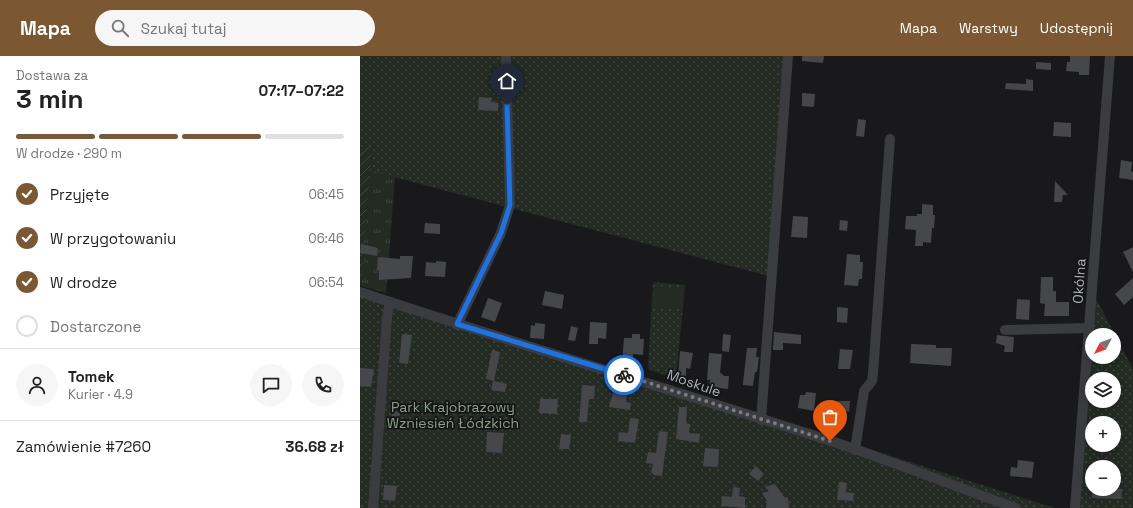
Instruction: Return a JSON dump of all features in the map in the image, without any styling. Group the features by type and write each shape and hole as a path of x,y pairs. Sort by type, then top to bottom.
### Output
{"street":[{"path":"457,324 501,233 510,205 506,56"},
{"path":"762,420 788,56"},
{"name":"Okólna","path":"1089,328 1110,56"},
{"path":"855,450 864,391 872,381 890,139"},
{"name":"Moskule","path":"360,292 457,324 657,385 855,450 1016,508"},
{"path":"373,508 387,317 390,302"},
{"path":"1005,330 1085,328"},
{"name":"Okólna","path":"1075,508 1086,364"}],"green space":[{"path":"360,56 789,56 776,278 360,168"},
{"path":"401,101 386,293 361,286 362,269 374,124"},
{"path":"360,146 372,148 361,286 360,285"},
{"path":"653,282 685,285 676,379 648,369"},
{"path":"654,286 684,288 683,309 653,307"},
{"path":"1090,287 1112,328 1087,328"},
{"name":"Park Krajobrazowy Wzniesień Łódzkich","path":"360,288 1055,508 360,508"},
{"path":"1121,346 1133,369 1133,508 1073,508 1085,352 1085,364 1121,364"}],"building":[{"path":"802,56 824,56 823,63 802,61"},
{"path":"1070,56 1090,56 1089,75 1079,75 1079,72 1066,71 1067,62 1070,62"},
{"path":"1036,62 1051,63 1051,70 1036,69"},
{"path":"1026,79 1033,80 1033,91 1005,89 1006,83 1026,84"},
{"path":"802,93 815,94 814,107 802,106"},
{"path":"479,97 492,98 491,102 498,103 498,111 478,110"},
{"path":"858,119 866,120 864,137 856,136"},
{"path":"1054,122 1071,123 1071,137 1053,136"},
{"path":"1121,160 1132,162 1131,171 1133,172 1133,180 1119,178"},
{"path":"1055,181 1068,195 1063,195 1062,202 1054,202"},
{"path":"922,204 933,205 933,215 935,215 934,228 932,228 931,243 923,242 923,246 915,246 916,230 905,229 906,216 917,216 917,214 922,214"},
{"path":"793,216 808,217 807,238 791,237"},
{"path":"840,220 848,221 847,231 839,230"},
{"path":"425,223 440,224 440,234 424,233"},
{"path":"361,244 378,248 377,256 360,253"},
{"path":"1133,247 1133,272 1123,252"},
{"path":"847,254 860,255 860,262 863,262 862,279 859,279 858,286 844,285"},
{"path":"400,256 413,256 411,278 379,280 379,270 377,270 378,257 400,259"},
{"path":"436,261 446,262 445,277 425,276 426,262 436,263"},
{"path":"1041,277 1053,277 1053,291 1056,291 1056,302 1069,302 1069,316 1044,316 1045,304 1040,303"},
{"path":"1133,278 1133,297 1124,305 1115,294"},
{"path":"545,291 564,295 562,309 542,305"},
{"path":"488,298 502,303 495,322 481,317"},
{"path":"1017,299 1030,300 1029,320 1016,319"},
{"path":"837,307 848,308 847,323 837,322"},
{"path":"590,322 607,323 606,339 598,338 598,344 589,344"},
{"path":"535,323 545,324 544,339 530,338 531,325 535,326"},
{"path":"571,326 578,328 575,341 568,340"},
{"path":"774,332 801,335 801,344 783,343 783,350 773,350"},
{"path":"402,334 412,335 408,364 399,363"},
{"path":"632,334 640,334 640,339 644,339 643,355 633,354 633,363 622,362 624,338 632,338"},
{"path":"723,334 731,335 729,352 722,351"},
{"path":"997,335 1014,337 1013,352 1004,352 1005,346 996,343"},
{"path":"911,344 936,345 936,348 952,348 951,366 910,363"},
{"path":"747,348 757,348 756,357 759,357 753,386 743,385"},
{"path":"840,349 853,350 850,369 838,369"},
{"path":"492,350 500,352 494,381 486,379"},
{"path":"680,351 693,353 690,369 686,368 686,380 678,379"},
{"path":"709,353 722,354 720,372 724,376 729,376 728,389 709,387 710,380 707,380"},
{"path":"360,368 374,369 371,387 360,386"},
{"path":"493,381 507,384 505,392 491,390"},
{"path":"582,385 595,386 594,399 589,399 587,422 579,422"},
{"path":"806,392 816,393 814,411 798,408 800,395 805,395"},
{"path":"613,393 627,395 626,402 631,403 630,410 609,407"},
{"path":"540,399 558,399 557,414 539,413"},
{"path":"837,401 850,401 849,412 843,411 841,428 835,428"},
{"path":"679,407 687,407 686,423 690,424 689,433 700,434 699,443 676,439"},
{"path":"392,411 400,412 399,424 391,424"},
{"path":"630,418 639,419 635,443 618,441 619,432 628,433"},
{"path":"659,431 668,432 662,476 654,475 651,472 653,464 646,463 648,452 656,453"},
{"path":"487,432 504,433 502,453 486,452"},
{"path":"561,434 571,435 569,449 559,449"},
{"path":"705,448 719,449 718,467 703,466"},
{"path":"1018,460 1034,462 1032,478 1010,476 1011,467 1017,468"},
{"path":"756,466 764,474 758,481 749,474"},
{"path":"839,482 847,483 846,492 854,493 853,501 837,500"},
{"path":"775,484 785,498 788,497 789,508 766,508 767,501 762,493 769,491 765,487"},
{"path":"384,485 397,486 395,501 383,500"},
{"path":"733,487 740,488 739,496 745,497 745,508 721,506 722,496 732,497"},
{"path":"1122,489 1121,499 1092,498 1092,496 1121,496"}],"way so far":[{"path":"624,375 830,441"}],"route":[{"path":"507,105 510,205 501,233 457,324 624,375"}]}
